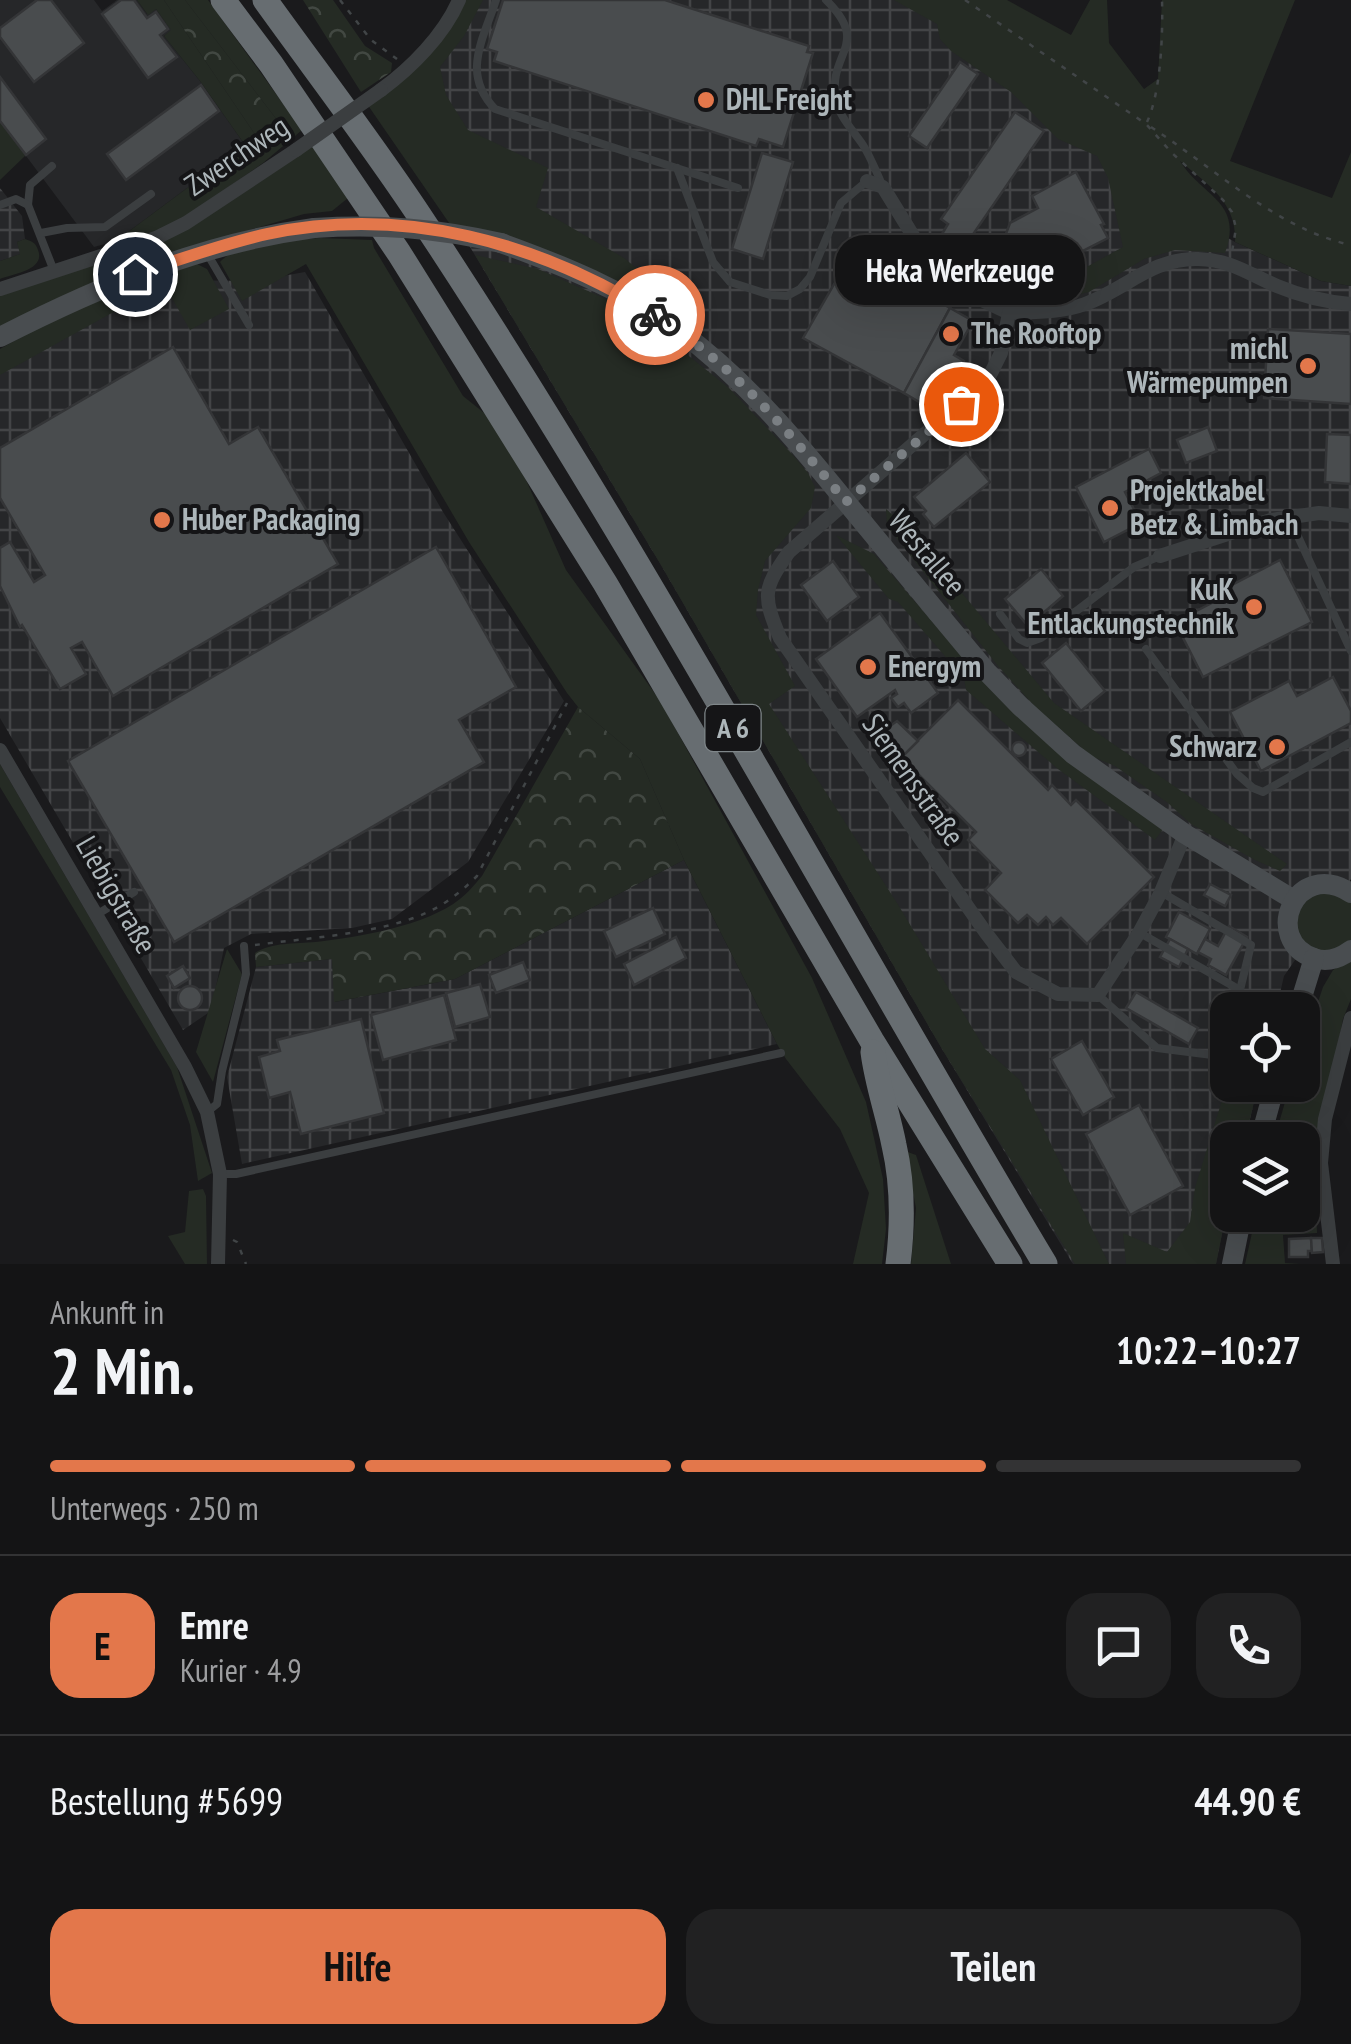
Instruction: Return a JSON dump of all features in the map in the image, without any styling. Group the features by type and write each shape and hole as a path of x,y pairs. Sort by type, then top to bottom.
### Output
{"highway":[{"name":"A 6","path":"223,0 399,252 605,582 872,1041 1010,1264"},
{"name":"A 6","path":"265,0 418,213 567,450 1045,1264"},
{"path":"872,1041 876,1078 900,1174 898,1264"}],"main road":[{"name":"Westallee","path":"0,337 135,274 268,234 314,228 406,226 456,233 500,243 562,265 624,295 676,328 734,374 786,428 987,672 1074,754 1186,834 1294,900"},
{"path":"1351,892 1324,883 1306,888 1294,900 1287,920 1297,947 1314,958 1335,959 1351,950"},
{"path":"1304,992 1314,958"},
{"path":"1232,1264 1239,1232"}],"street":[{"name":"Zwerchweg","path":"0,289 156,238 186,223 410,68 459,0"},
{"path":"867,181 883,187 915,239 942,272 969,294 1008,313 1048,312 1083,305 1146,270 1195,259 1229,263 1278,287 1318,300 1351,304"},
{"name":"Siemensstraße","path":"1008,313 1001,353 988,380 789,552 767,590 769,610 780,638 1016,972 1058,994 1098,995"},
{"path":"1160,556 1271,520 1319,512 1351,516"},
{"name":"Liebigstraße","path":"0,750 185,1067 206,1112 220,1174 218,1264"},
{"path":"1098,995 1139,933 1186,834"},
{"path":"1332,1264 1321,1163 1325,1119 1351,1018"}],"lane":[{"path":"496,0 477,58 480,90 495,108 738,188"},
{"path":"826,0 848,27 848,40 833,83 836,104 872,161 883,187"},
{"path":"52,166 30,185 28,204 54,271"},
{"path":"677,168 713,262 730,282 770,295 787,296 800,289 810,277 842,203 867,181"},
{"path":"41,233 105,227 151,194"},
{"path":"0,205 16,199 28,204"},
{"path":"206,251 249,325"},
{"path":"1289,517 1351,651"},
{"path":"1000,614 1026,643 1041,638 1134,567 1160,556"},
{"path":"1146,649 1237,774 1254,788 1263,792 1351,742"},
{"path":"96,914 134,892"},
{"path":"1139,933 1240,990 1251,946 1161,892"},
{"path":"206,1112 216,1104 246,974 244,946"},
{"path":"1098,995 1158,1048 1210,1054"},
{"path":"220,1174 236,1174 781,1053"}],"path":[{"path":"340,0 370,40 410,68"},
{"path":"965,0 1274,214 1351,245"},
{"path":"1146,124 1154,108 1158,79 1162,0"},
{"path":"1146,124 1232,212 1236,228 1229,263"},
{"path":"244,946 378,928 425,914 455,897 478,876 567,703"},
{"path":"218,1230 237,1242 246,1264"}],"shaded area":[{"path":"0,0 94,0 102,11 117,0 137,0 147,14 156,9 172,30 164,36 245,145 116,241 94,247 0,121"},
{"path":"472,0 900,0 958,28 1165,203 1235,242 1321,281 1351,286 1351,879 1284,976 1280,992 1210,992 1210,1102 1254,1102 1249,1122 1210,1122 1210,1232 1222,1232 1216,1264 1073,1264 443,202 418,76"},
{"path":"0,188 22,216 25,239 17,242 21,254 0,261"},
{"path":"305,272 443,512 564,701 468,862 392,919 352,928 251,934 224,948 211,1011 183,1030 0,718 0,368 159,280 255,281"},
{"path":"684,860 777,1044 242,1164 227,1077 256,967 332,959 335,1002 455,979"}],"green space":[{"path":"137,0 164,0 261,143 277,120 185,0 208,0 302,130 186,217 155,233 116,241 245,145 164,36 171,30 156,9 148,15"},
{"path":"164,0 185,0 277,120 261,143"},
{"path":"303,0 333,0 365,46 392,63 391,72 361,92"},
{"path":"459,0 483,0 464,36 440,67 446,95 468,130 548,168 536,207 624,258 657,285 641,306 456,233 365,101 410,68"},
{"path":"894,0 1007,0 1071,35 1090,0 1107,0 1109,43 1144,89 1158,79 1162,0 1295,0 1230,161 1332,198 1351,152 1351,286 1321,281 1235,242 1226,205 1180,161 1225,211 1229,236 1225,253 1175,250 1144,259 1089,292 1051,301 1041,292 1123,247 1108,178 1097,156 1058,139 1011,92 951,51 940,39 937,24"},
{"path":"0,121 26,155 0,180"},
{"path":"312,145 348,198 332,211 304,214 222,238 0,327 0,295 161,241"},
{"path":"321,238 372,240 463,396 503,428 566,570 661,702 812,978 866,1102 883,1179 886,1229 882,1264 853,1264 869,1193 840,1129 777,1044 684,860 640,759 578,707 567,693 469,542 306,264 242,301 220,262 253,245"},
{"path":"25,239 37,247 37,262 27,270 0,279 0,261 20,254 17,242"},
{"path":"475,255 538,269 645,321 729,388 808,473 815,487 811,508 765,561 758,590 756,615 795,686 769,704 985,1049 1020,1080 1109,1264 1075,1264 942,1049 661,565"},
{"path":"193,262 207,269 229,309 190,330 164,284 0,375 0,349 67,311"},
{"path":"886,509 910,531 1054,703 1287,864 1280,871 1191,824 1115,766 1091,756 1038,710 998,666 887,526"},
{"path":"836,535 874,554 961,655 1163,829 1155,840 1058,769 966,690 964,678 898,602 889,599"},
{"path":"578,707 640,759 684,860 455,979 334,1002 332,959 256,967 255,953 269,947 391,929 429,916 463,897 482,876"},
{"path":"0,764 177,1067 212,1173 198,1181 190,1125 171,1070 0,787"},
{"path":"1351,893 1351,950 1335,959 1290,935 1300,894"},
{"path":"227,949 242,974 213,1082 196,1052"},
{"path":"1351,959 1351,999 1343,1019 1331,1081 1320,1160 1320,1122 1279,1122 1285,1102 1320,1102 1320,996 1333,970"},
{"path":"1221,1102 1254,1102 1249,1122 1215,1122"},
{"path":"1210,1139 1210,1232 1222,1232 1216,1264 1126,1264 1123,1233 1167,1252 1190,1222 1195,1188"},
{"path":"905,1151 916,1155 951,1264 911,1264 916,1208"},
{"path":"203,1189 207,1264 185,1264 168,1236 185,1232 189,1191"},
{"path":"1252,1232 1317,1232 1283,1235 1285,1263 1300,1264 1245,1264"}],"building":[{"path":"37,0 51,0 84,43 34,82 0,37 0,28"},
{"path":"121,0 134,0 147,18 156,12 168,29 160,35 177,57 148,78 102,14"},
{"name":"DHL Freight","path":"503,0 665,0 809,46 807,52 813,53 783,147 759,139 756,146 494,61 497,52 487,49"},
{"path":"960,62 978,74 927,148 909,136"},
{"path":"0,77 46,139 26,155 0,121"},
{"path":"201,85 219,111 126,180 107,154"},
{"path":"1015,112 1044,131 963,249 942,234 948,224 941,219"},
{"path":"762,153 793,162 763,259 732,249"},
{"path":"1076,172 1108,238 1067,259 1059,244 1047,251 1053,262 1019,280 992,271 1010,223 1038,208 1032,196"},
{"path":"852,253 950,308 904,393 803,338"},
{"path":"950,308 973,321 954,355 964,361 955,377 945,371 926,406 904,393"},
{"name":"michl Wärmepumpen","path":"1268,329 1351,334 1351,404 1264,398"},
{"name":"Huber Packaging","path":"173,347 229,444 258,427 338,564 113,696 82,642 71,648 86,674 60,689 20,627 0,586 0,548 10,542 34,582 45,575 0,498 0,448"},
{"path":"1208,427 1217,451 1186,463 1177,440"},
{"path":"1327,434 1351,435 1351,484 1325,482"},
{"name":"Projektkabel Betz & Limbach","path":"1149,449 1161,473 1125,492 1141,523 1104,542 1076,487"},
{"path":"966,453 990,482 934,527 914,497"},
{"path":"436,547 516,687 459,720 484,762 174,942 68,761"},
{"name":"KuK Entlackungstechnik","path":"1280,560 1312,622 1203,677 1175,622 1233,592 1230,586"},
{"path":"833,561 859,597 827,621 801,585"},
{"path":"1041,569 1063,596 1028,626 1005,599"},
{"path":"880,613 938,693 911,713 904,703 898,707 891,698 897,694 895,690 857,717 816,659"},
{"path":"1066,643 1105,691 1081,711 1042,663"},
{"name":"Schwarz","path":"1333,677 1351,711 1351,723 1261,771 1230,712 1289,681 1297,696"},
{"path":"958,700 1048,790 1052,785 1071,805 1076,800 1154,877 1087,944 1061,918 1053,925 1046,917 1038,925 1027,915 1018,923 985,890 1001,873 968,840 976,832 901,757"},
{"path":"897,721 918,741 898,761 879,734"},
{"path":"1019,742 1026,749 1019,756 1012,749"},
{"path":"938,799 945,807 937,815 929,807"},
{"path":"1210,884 1231,895 1225,906 1204,895"},
{"path":"653,908 665,934 616,957 604,931"},
{"path":"1179,912 1210,929 1197,954 1166,937"},
{"path":"1229,926 1247,937 1226,975 1208,965 1211,959 1198,952 1205,939 1218,946"},
{"path":"676,937 686,958 634,985 624,964"},
{"path":"1170,939 1188,949 1179,967 1160,957"},
{"path":"523,962 530,980 496,993 489,975"},
{"path":"183,966 190,978 174,988 167,976"},
{"path":"480,984 490,1017 455,1027 446,993"},
{"path":"190,986 199,989 199,1007 190,1010 181,1007 178,998 181,989"},
{"path":"1136,992 1198,1028 1189,1044 1126,1008"},
{"path":"444,995 456,1040 383,1060 371,1015"},
{"path":"361,1019 384,1113 301,1134 290,1092 269,1098 259,1057 280,1051 277,1040"},
{"path":"1082,1041 1114,1097 1083,1115 1051,1059"},
{"path":"1139,1105 1183,1186 1130,1215 1086,1134"},
{"path":"1311,1238 1312,1251 1308,1251 1308,1257 1289,1257 1289,1239"},
{"path":"1311,1238 1322,1238 1323,1252 1312,1253"}],"way so far":[{"path":"655,315 734,374 786,428 846,502 961,404"}],"place":[{"name":"DHL Freight","path":"706,100"},
{"name":"The Rooftop","path":"951,334"},
{"name":"michl Wärmepumpen","path":"1308,366"},
{"name":"Heka Werkzeuge","path":"961,404"},
{"name":"Projektkabel Betz & Limbach","path":"1110,508"},
{"name":"Huber Packaging","path":"162,520"},
{"name":"KuK Entlackungstechnik","path":"1254,607"},
{"name":"Energym","path":"868,667"},
{"name":"Schwarz","path":"1277,747"}],"route":[{"path":"135,274 268,234 360,225 406,226 500,243 562,265 655,315"}]}
